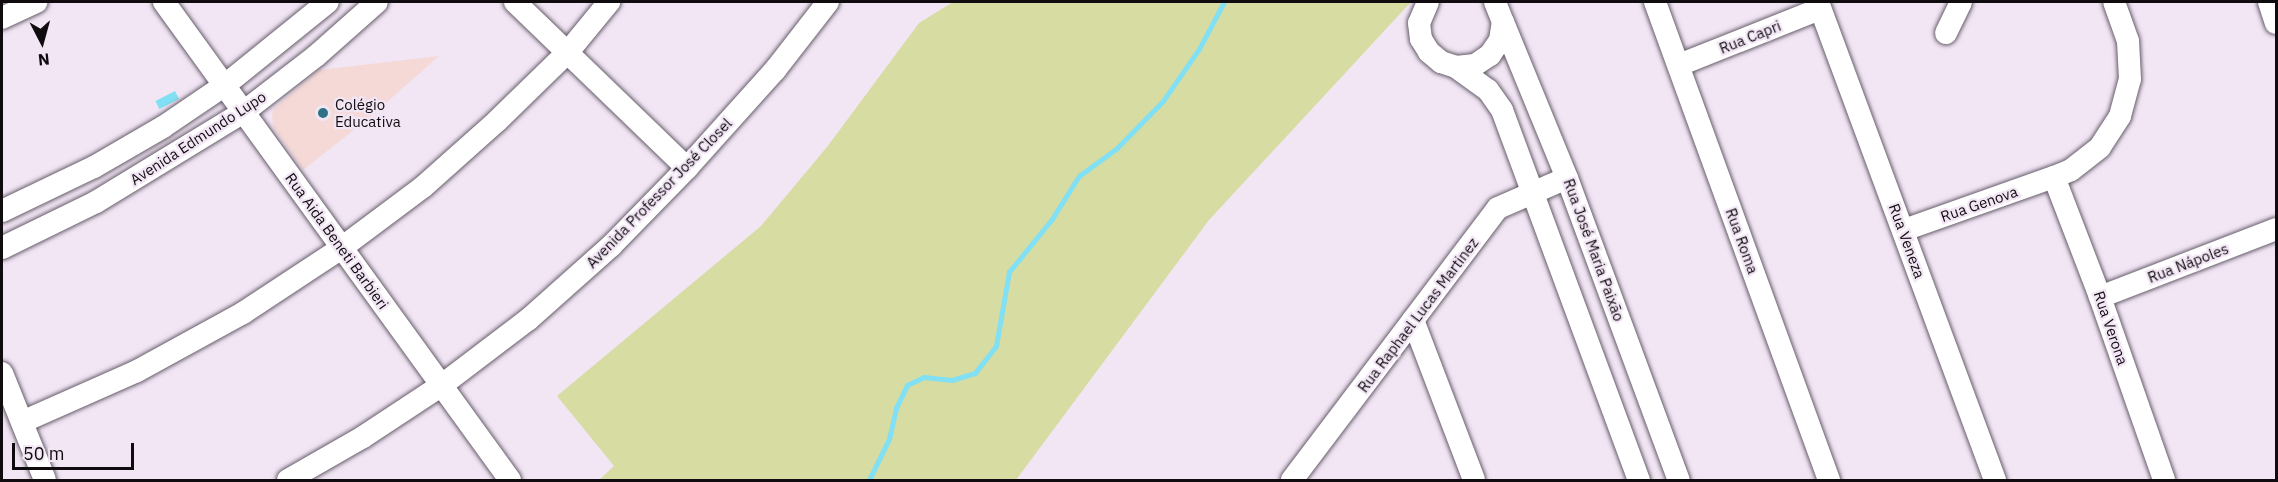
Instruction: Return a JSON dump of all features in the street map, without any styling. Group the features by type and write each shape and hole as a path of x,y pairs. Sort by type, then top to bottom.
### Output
{"street":[{"path":"2,18 34,2"},
{"name":"Rua Aida Beneti Barbieri","path":"164,2 245,111 340,249 510,480"},
{"name":"Avenida Edmundo Lupo","path":"2,211 94,167 163,127 225,85 296,31 328,2"},
{"name":"Avenida Edmundo Lupo","path":"2,248 96,202 245,111 316,56 377,2"},
{"path":"515,2 687,168"},
{"path":"22,422 137,371 243,313 340,249 423,187 497,121 568,52 609,2"},
{"name":"Avenida Professor José Closel","path":"288,480 363,437 442,385 529,319 611,246 687,168 775,70 828,2"},
{"path":"1428,2 1419,23 1421,39 1429,52 1442,62 1456,66 1475,65 1490,55 1500,40 1499,12"},
{"name":"Rua Roma","path":"1656,2 1828,480"},
{"path":"1946,33 1961,2"},
{"name":"Rua Genova","path":"1904,230 2054,177 2079,165 2100,147 2111,133 2127,98 2130,79 2130,51 2114,2"},
{"path":"2269,2 2277,23"},
{"name":"Rua Capri","path":"1679,65 1819,5"},
{"name":"Rua Veneza","path":"1819,5 1995,480"},
{"name":"Rua José Maria Paixão","path":"1499,12 1567,178 1679,480"},
{"path":"1456,66 1496,99 1507,121 1639,480"},
{"name":"Rua Verona","path":"2054,177 2100,297 2163,480"},
{"name":"Rua Raphael Lucas Martinez","path":"1298,478 1498,208 1567,178"},
{"name":"Rua Nápoles","path":"2100,297 2277,229"},
{"path":"1413,320 1473,480"},
{"path":"2,373 45,480"}],"shaded area":[{"name":"Colégio Educativa","path":"439,56 369,118 303,170 273,127 274,108 319,70"}],"green space":[{"path":"953,2 1411,2 1209,220 1016,480 599,480 614,466 557,396 761,226 827,147 919,23"}],"water":[{"path":"175,91 179,99 159,109 155,101"}],"waterway":[{"path":"869,480 889,439 896,408 907,385 924,377 952,380 975,373 996,346 1009,272 1052,219 1079,176 1116,149 1163,101 1199,49 1224,2"}],"place":[{"name":"Colégio Educativa","path":"323,113"}]}
